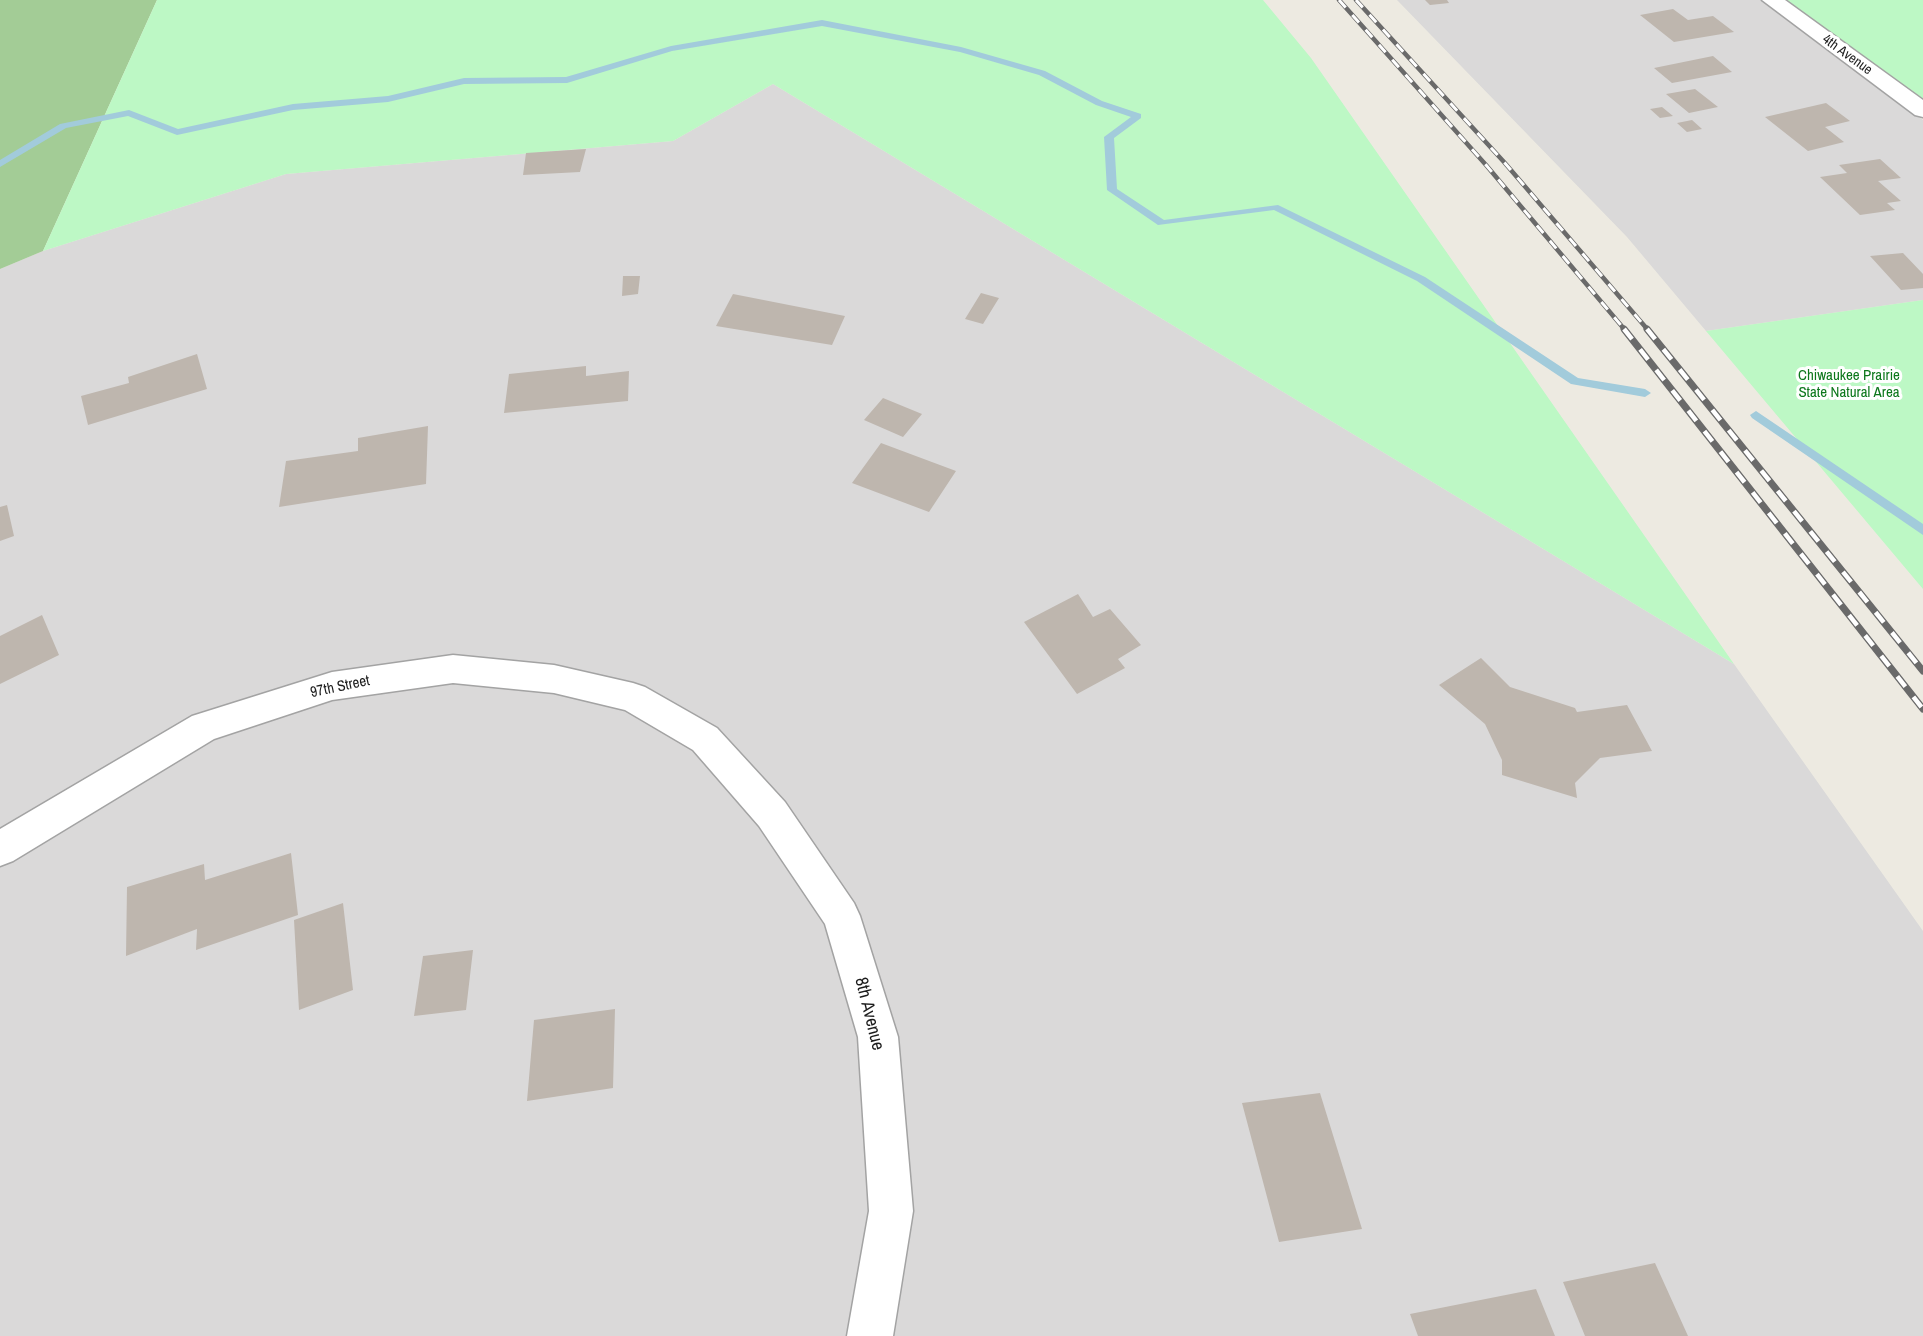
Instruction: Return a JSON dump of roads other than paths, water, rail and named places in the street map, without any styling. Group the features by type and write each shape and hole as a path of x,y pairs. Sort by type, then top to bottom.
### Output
{"street":[{"name":"4th Avenue","path":"1772,0 1923,110"},
{"name":"97th Street","path":"0,849 204,727 332,686 453,669 554,679 633,697 705,739"},
{"name":"8th Avenue","path":"705,739 772,814 841,916 878,1037 891,1211 870,1336"}],"waterway":[{"path":"0,164 63,126 129,113 177,132 293,107 388,99 464,81 567,80 671,49 822,23 961,50 1042,73 1099,103 1138,116 1109,137 1112,190 1162,223 1275,207 1421,279 1575,381 1645,393"},
{"path":"1756,415 1923,530"}],"railway":[{"path":"1339,0 1486,165 1625,330"},
{"path":"1356,0 1504,162 1648,330"},
{"path":"1624,329 1923,709"},
{"path":"1647,329 1923,671"}],"park label":[{"name":"Chiwaukee Prairie State Natural Area","path":"1849,384"}]}
